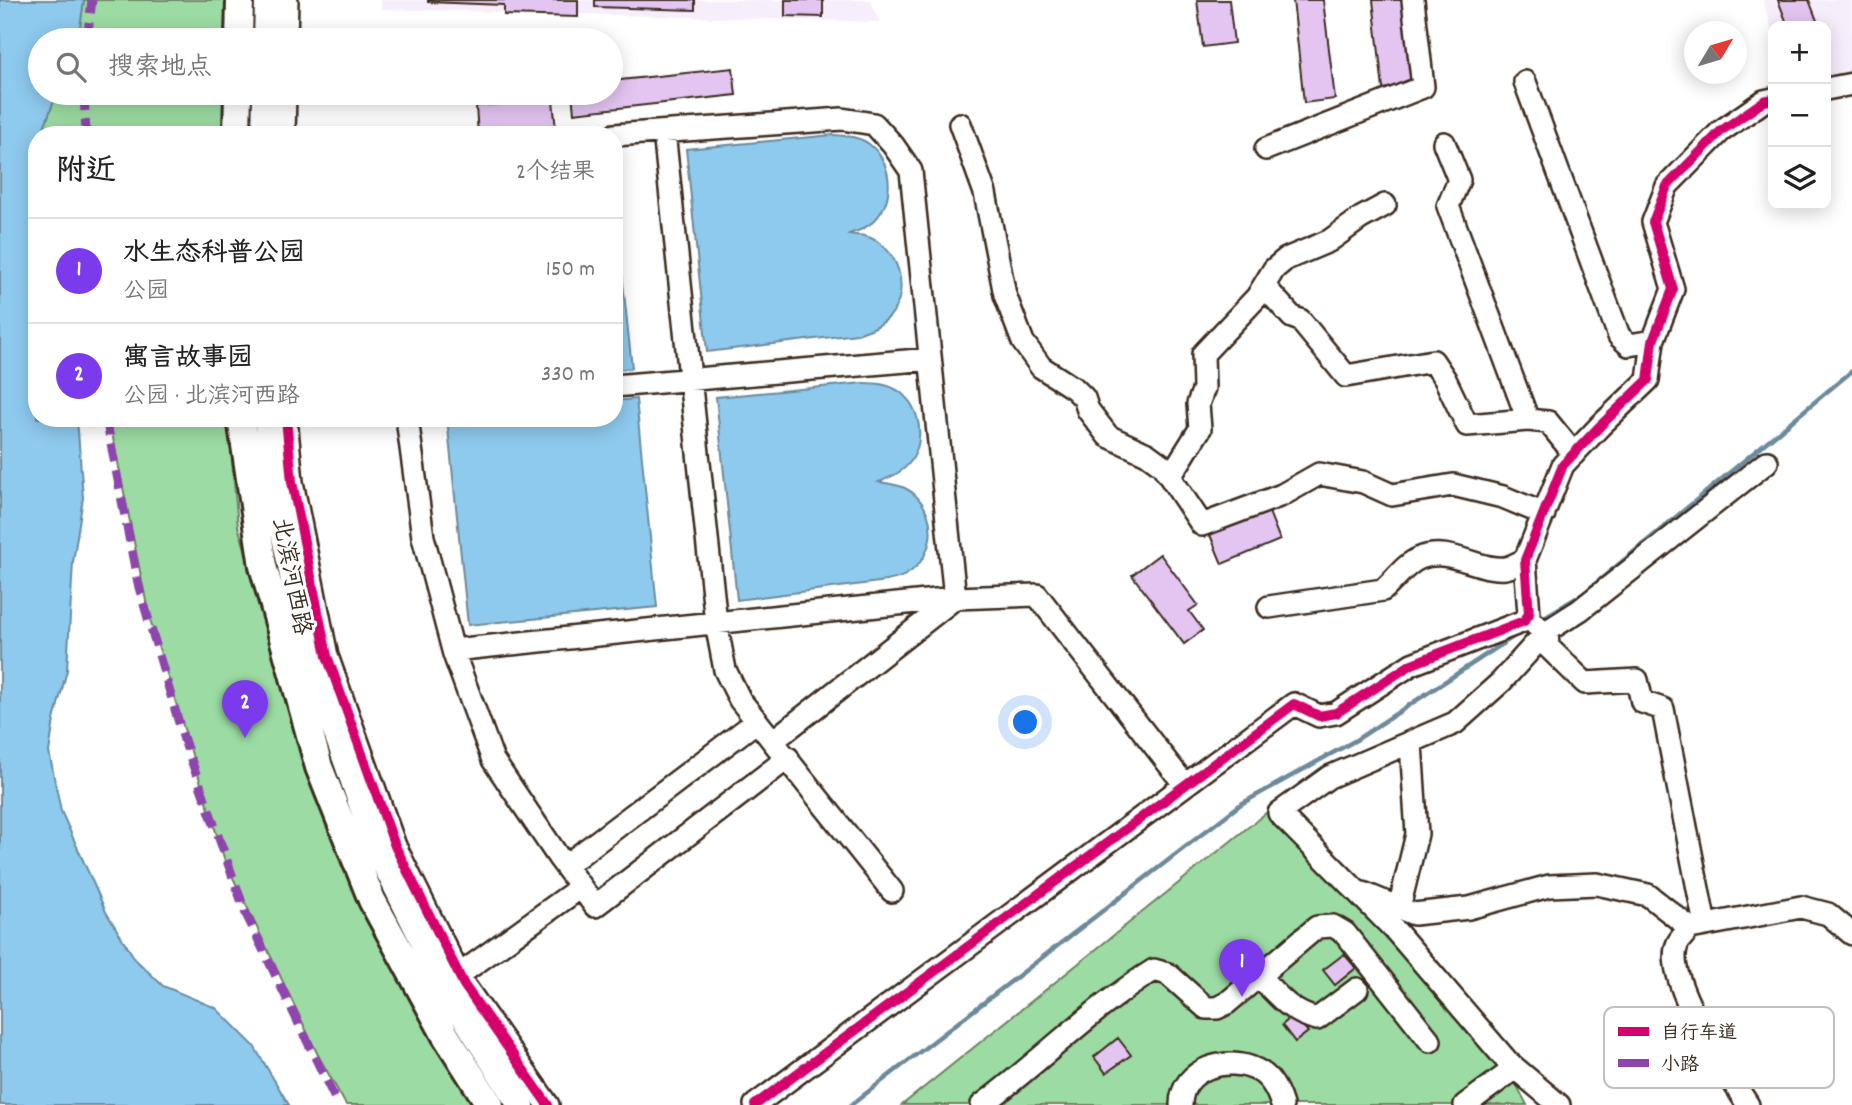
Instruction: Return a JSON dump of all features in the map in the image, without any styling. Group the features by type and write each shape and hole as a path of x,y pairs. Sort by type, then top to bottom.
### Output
{"main road":[{"path":"239,28 240,0"},
{"path":"267,28 268,0"},
{"path":"237,126 238,105"},
{"path":"265,126 266,105"},
{"name":"北滨河西路","path":"242,427 263,566 319,767 372,900 446,1036 490,1105"},
{"name":"北滨河西路","path":"269,427 273,477 309,654 378,849 449,991 521,1105"}],"street":[{"path":"286,28 287,0"},
{"path":"1266,149 1423,86 1413,0"},
{"path":"1525,82 1619,336 1629,345 1653,341"},
{"path":"1831,88 1852,84"},
{"path":"1697,926 1663,709 1642,702 1637,680 1585,683 1548,647 1538,625 1525,560 1563,466 1648,380 1653,341 1673,289 1653,222 1667,186 1721,131 1768,100"},
{"path":"284,126 285,105"},
{"path":"623,134 842,120 874,124 893,145 911,171 955,598"},
{"path":"960,124 985,193 1005,295 1023,342 1041,367 1084,398 1088,410 1108,436 1147,454 1162,465 1202,525 1282,495 1319,474 1363,482 1392,495 1453,485 1503,497 1544,514"},
{"path":"664,132 716,623 725,670 740,700 892,891"},
{"path":"1444,143 1459,180 1448,206 1528,420"},
{"path":"1170,477 1200,429 1198,404 1204,388 1203,354 1257,298 1274,270 1286,259 1329,241 1385,205"},
{"path":"1264,286 1292,317 1300,320 1346,376 1433,361 1445,379 1467,425 1528,420 1548,422 1574,454"},
{"path":"623,385 930,359"},
{"path":"287,427 292,482 327,656 395,846 459,975 548,1105"},
{"path":"408,427 423,537 453,650 493,760 595,906 788,758"},
{"path":"755,1105 1294,704 1319,716 1336,713 1412,664 1524,621 1538,625 1580,610 1767,462"},
{"path":"1269,607 1383,590 1397,579 1407,566 1419,558 1435,555 1458,557 1506,568 1525,560"},
{"path":"453,650 955,598 1037,595 1185,785"},
{"path":"774,740 955,598"},
{"path":"1538,625 1501,682 1455,723 1329,777 1279,813 1394,929 1508,1062 1559,1105"},
{"path":"565,866 757,721"},
{"path":"1399,908 1418,834 1411,744"},
{"path":"1354,889 1414,914 1469,908 1549,886 1597,884 1648,895 1697,926"},
{"path":"459,975 581,887"},
{"path":"1691,1007 1675,966 1676,946 1697,926 1801,907 1828,914 1852,934"},
{"path":"982,1105 1131,984 1154,970 1168,974 1206,1008 1217,1008 1227,1003 1317,928 1333,926 1345,933 1430,1041"},
{"path":"1259,976 1287,1006 1317,1019 1357,989"},
{"path":"1181,1105 1184,1087 1193,1077 1225,1063 1259,1070 1269,1080 1282,1105"},
{"path":"1465,1105 1506,1075"},
{"path":"1013,1105 1014,1081"},
{"path":"1737,1088 1748,1105"}],"shaded area":[{"path":"381,0 871,0 879,22 381,9"},
{"path":"1763,0 1852,0 1852,73 1831,78 1831,21 1769,21"}],"green space":[{"path":"84,0 240,0 239,28 80,28"},
{"path":"52,105 238,105 237,126 44,126"},
{"path":"111,427 229,427 238,526 342,867 476,1105 346,1105 319,1057 225,861 149,616"},
{"path":"1272,808 1505,1063 1527,1105 902,1105"}],"water":[{"path":"0,0 84,0 80,28 28,28 28,105 52,105 44,126 28,126 28,427 78,427 83,498 73,562 67,670 49,752 61,811 106,912 135,959 163,986 216,1008 254,1046 289,1105 0,1105"},
{"path":"833,135 865,141 878,153 884,164 889,188 882,211 864,228 849,234 876,241 893,258 900,282 897,305 883,322 857,334 707,352 686,149"},
{"path":"623,283 632,368 623,369"},
{"path":"863,383 882,384 896,389 907,399 916,415 919,425 918,444 911,461 901,471 879,482 906,489 922,503 930,525 928,547 923,557 905,575 887,581 737,600 716,397"},
{"path":"636,399 657,607 468,625 448,427 623,427 623,400"}],"building":[{"path":"428,0 578,0 578,17 504,15 504,5"},
{"path":"595,0 695,0 695,10 595,7"},
{"path":"785,0 823,0 823,17 785,16"},
{"path":"1197,0 1229,0 1234,43 1203,47"},
{"path":"1293,0 1323,0 1335,99 1304,103"},
{"path":"1373,0 1404,0 1413,85 1383,89"},
{"path":"1778,0 1809,0 1817,21 1786,21"},
{"path":"733,68 736,95 574,113 573,105 623,105 623,80"},
{"path":"554,105 556,126 477,126 476,106"},
{"path":"1267,507 1280,540 1222,564 1208,530"},
{"path":"1160,554 1198,605 1189,611 1203,630 1184,644 1132,575"},
{"path":"1344,954 1356,968 1335,985 1323,970"},
{"path":"1294,1015 1308,1032 1295,1042 1282,1025"},
{"path":"1118,1038 1131,1055 1106,1073 1094,1057"}],"waterway":[{"path":"1541,619 1583,594 1852,371"},
{"path":"851,1105 1241,804 1356,740 1519,633"}],"marked path":[{"path":"88,28 92,0"},
{"path":"85,105 86,126"},
{"path":"108,427 138,584 184,740 246,914 338,1105"}],"cycle path":[{"path":"755,1105 1294,704 1319,716 1336,713 1412,664 1524,621 1529,614 1525,560 1563,465 1648,380 1653,341 1673,289 1653,222 1667,186 1721,131 1768,100"},
{"path":"287,427 292,482 327,656 395,846 464,985 548,1105"}],"place":[{"name":"寓言故事园","path":"245,738"},
{"name":"水生态科普公园","path":"1242,997"}]}
